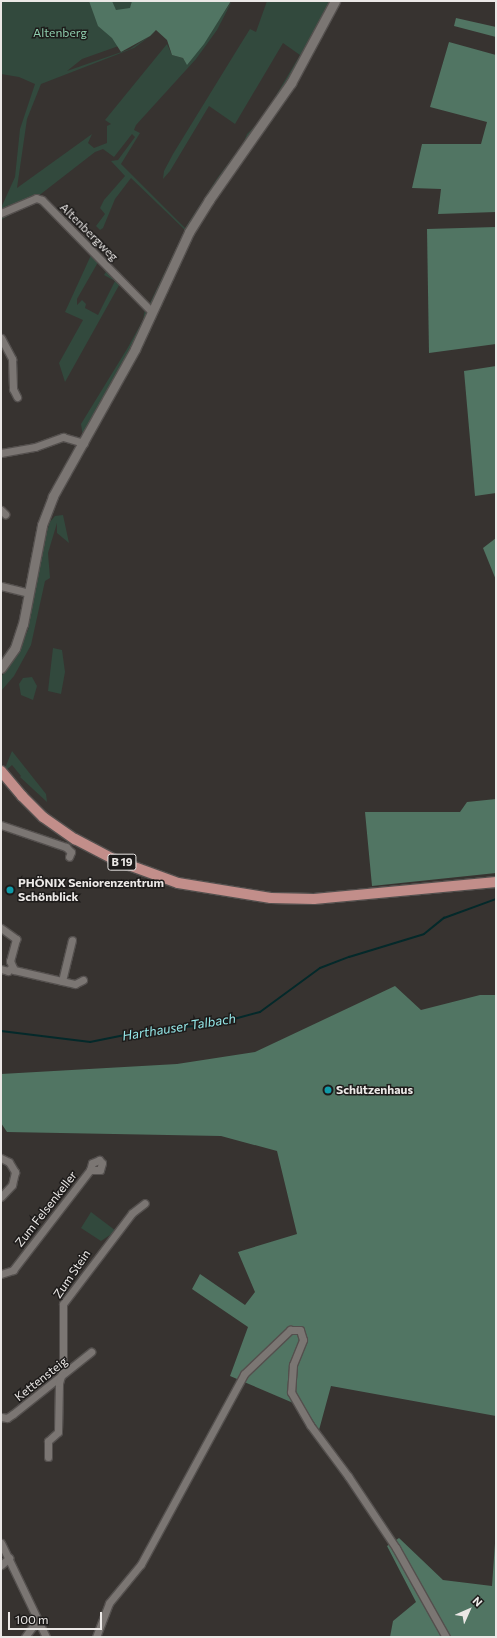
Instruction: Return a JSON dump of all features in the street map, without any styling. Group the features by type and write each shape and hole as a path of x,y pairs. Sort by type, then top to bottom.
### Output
{"main road":[{"name":"B 19","path":"1,770 22,796 43,817 75,839 115,860 178,882 271,898 314,899 496,882"}],"street":[{"path":"1,668 18,640 45,513 84,443 152,312 189,232 209,200 291,83 335,1"},
{"name":"Altenbergweg","path":"1,213 36,198 42,200 152,312"},
{"path":"1,338 12,359 13,389 17,397"},
{"path":"1,453 35,447 63,437 84,443"},
{"path":"1,586 29,593"},
{"path":"1,825 66,847 71,852 69,857"},
{"path":"1,928 16,939 10,961 12,967 19,973 75,984 83,980"},
{"path":"62,981 72,940"},
{"path":"1,969 8,971 12,967"},
{"path":"1,1158 9,1162 14,1172 12,1185 1,1197"},
{"name":"Zum Felsenkeller","path":"1,1274 13,1270 90,1170"},
{"name":"Zum Stein","path":"48,1458 48,1441 58,1432 63,1304 132,1213 145,1203"},
{"path":"1,1274 1,1281"},
{"path":"96,1637 109,1603 141,1564 244,1374 290,1330 300,1330 303,1340 292,1365 291,1392 310,1425 348,1476 396,1548 446,1637"},
{"name":"Kettensteig","path":"1,1417 7,1418 13,1414 91,1352"},
{"path":"1,1543 46,1637"},
{"path":"1,1566 9,1558"},
{"path":"24,1637 33,1626 40,1623"}],"green space":[{"name":"Altenberg","path":"1,1 172,1 127,43 82,59 67,71 130,49 157,31 134,48 41,84 27,119 17,188 92,134 88,143 94,148 107,143 107,126 111,124 105,120 167,44 172,55 183,58 187,64 232,1 217,30 196,59 136,125 134,130 140,133 121,164 185,228 218,177 243,144 247,134 262,119 300,55 283,43 235,124 209,106 170,171 163,179 164,171 173,154 250,29 256,32 267,1 335,1 312,45 209,200 84,443 81,424 143,320 145,309 123,282 148,307 185,230 131,178 115,199 103,228 100,230 96,226 105,214 100,208 104,200 125,176 111,161 118,160 135,137 132,134 114,157 103,149 95,152 37,197 99,256 97,264 77,299 77,305 82,300 86,304 85,308 98,315 115,281 104,275 109,267 122,280 65,382 59,363 83,320 65,312 92,253 41,203 31,203 1,220 1,208 15,177 20,129 35,84 19,77 1,74"},
{"path":"89,1 112,1 116,10 130,8 132,1 231,1 204,44 187,65 183,58 172,55 167,40 156,30 150,36 121,52 112,38 98,26"},
{"path":"456,18 496,27 496,37 454,26"},
{"path":"449,42 496,55 496,212 438,214 441,189 412,188 422,144 481,144 487,122 430,107"},
{"path":"496,227 496,344 429,353 427,229"},
{"path":"496,366 496,493 475,496 464,371"},
{"path":"63,515 69,543 57,533 57,523 48,553 50,578 45,581 31,645 14,676 1,691 1,677 16,657 28,630 43,543 50,522 55,516"},
{"path":"496,538 496,580 483,548"},
{"path":"53,648 62,650 65,672 61,694 48,691"},
{"path":"32,677 37,686 33,700 21,695 19,684 23,678"},
{"path":"12,751 46,794 47,802 20,777 21,776 12,765 3,773"},
{"path":"496,799 496,873 372,886 365,812 460,812 467,802"},
{"path":"395,986 421,1010 480,995 496,995 496,1416 331,1386 319,1430 305,1408 230,1376 248,1327 192,1289 200,1274 245,1305 255,1292 238,1252 297,1234 277,1151 221,1136 7,1132 1,1123 1,1074 177,1064 255,1052"},
{"path":"91,1212 116,1231 101,1241 81,1228"},
{"path":"496,1529 496,1637 390,1637 393,1621 416,1602 387,1546 399,1538 443,1580 492,1586"}],"waterway":[{"name":"Harthauser Talbach","path":"1,1031 90,1042 150,1030 207,1025 230,1020 260,1012 320,968 349,957 424,934 444,918 496,899"}],"place":[{"name":"PHÖNIX Seniorenzentrum Schönblick","path":"10,890"},
{"name":"Schützenhaus","path":"328,1090"}]}
